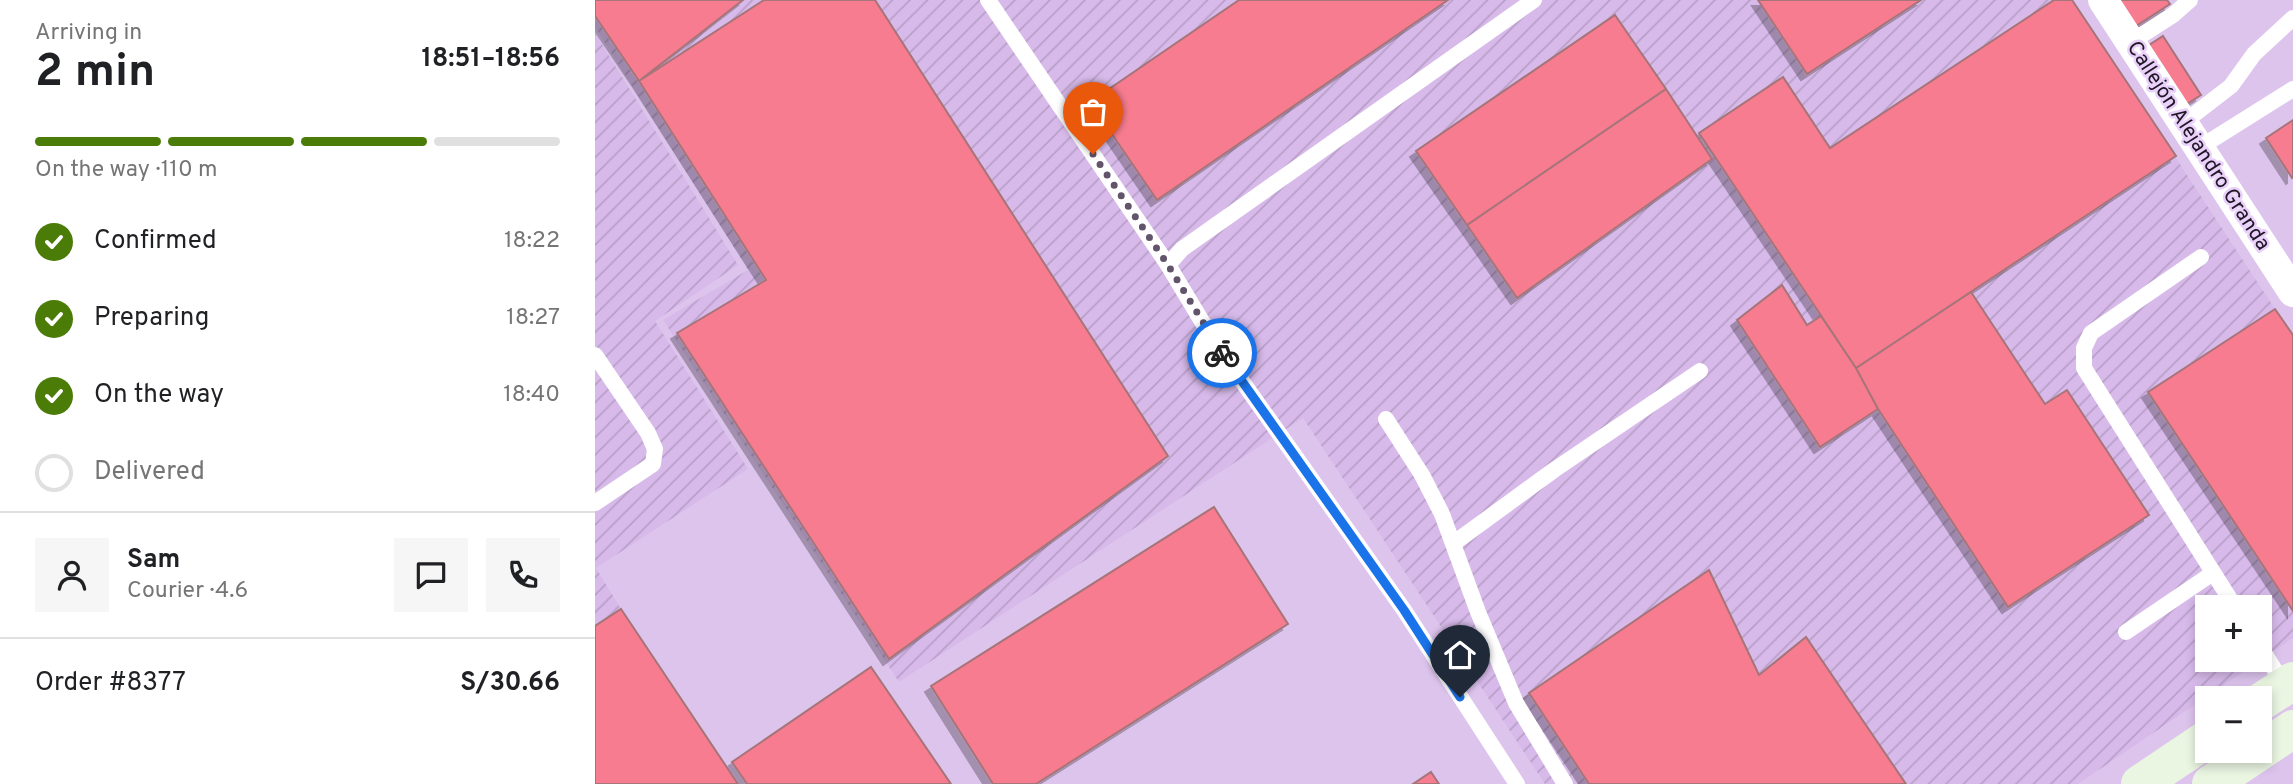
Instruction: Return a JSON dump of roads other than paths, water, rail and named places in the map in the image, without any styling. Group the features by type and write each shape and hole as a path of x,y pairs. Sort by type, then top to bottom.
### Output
{"main road":[{"path":"2231,778 2293,729"},
{"path":"2140,784 2195,747"}],"street":[{"name":"Callejón Alejandro Granda","path":"2103,0 2293,292"}],"lane":[{"path":"988,0 1168,265 1215,343 1404,610 1517,784"},
{"path":"1168,265 1182,249 1534,0"},
{"path":"2131,43 2173,15 2190,0"},
{"path":"2191,135 2254,54 2293,18"},
{"path":"2191,135 2293,89"},
{"path":"2201,257 2091,333 2084,348 2084,368 2228,595"},
{"path":"595,355 655,449 653,464 595,503"},
{"path":"1454,543 1554,470 1700,371"},
{"path":"1386,419 1422,475 1442,514 1478,612 1516,703 1565,784"},
{"path":"2126,632 2214,573"},
{"path":"2271,672 2279,690"}]}
